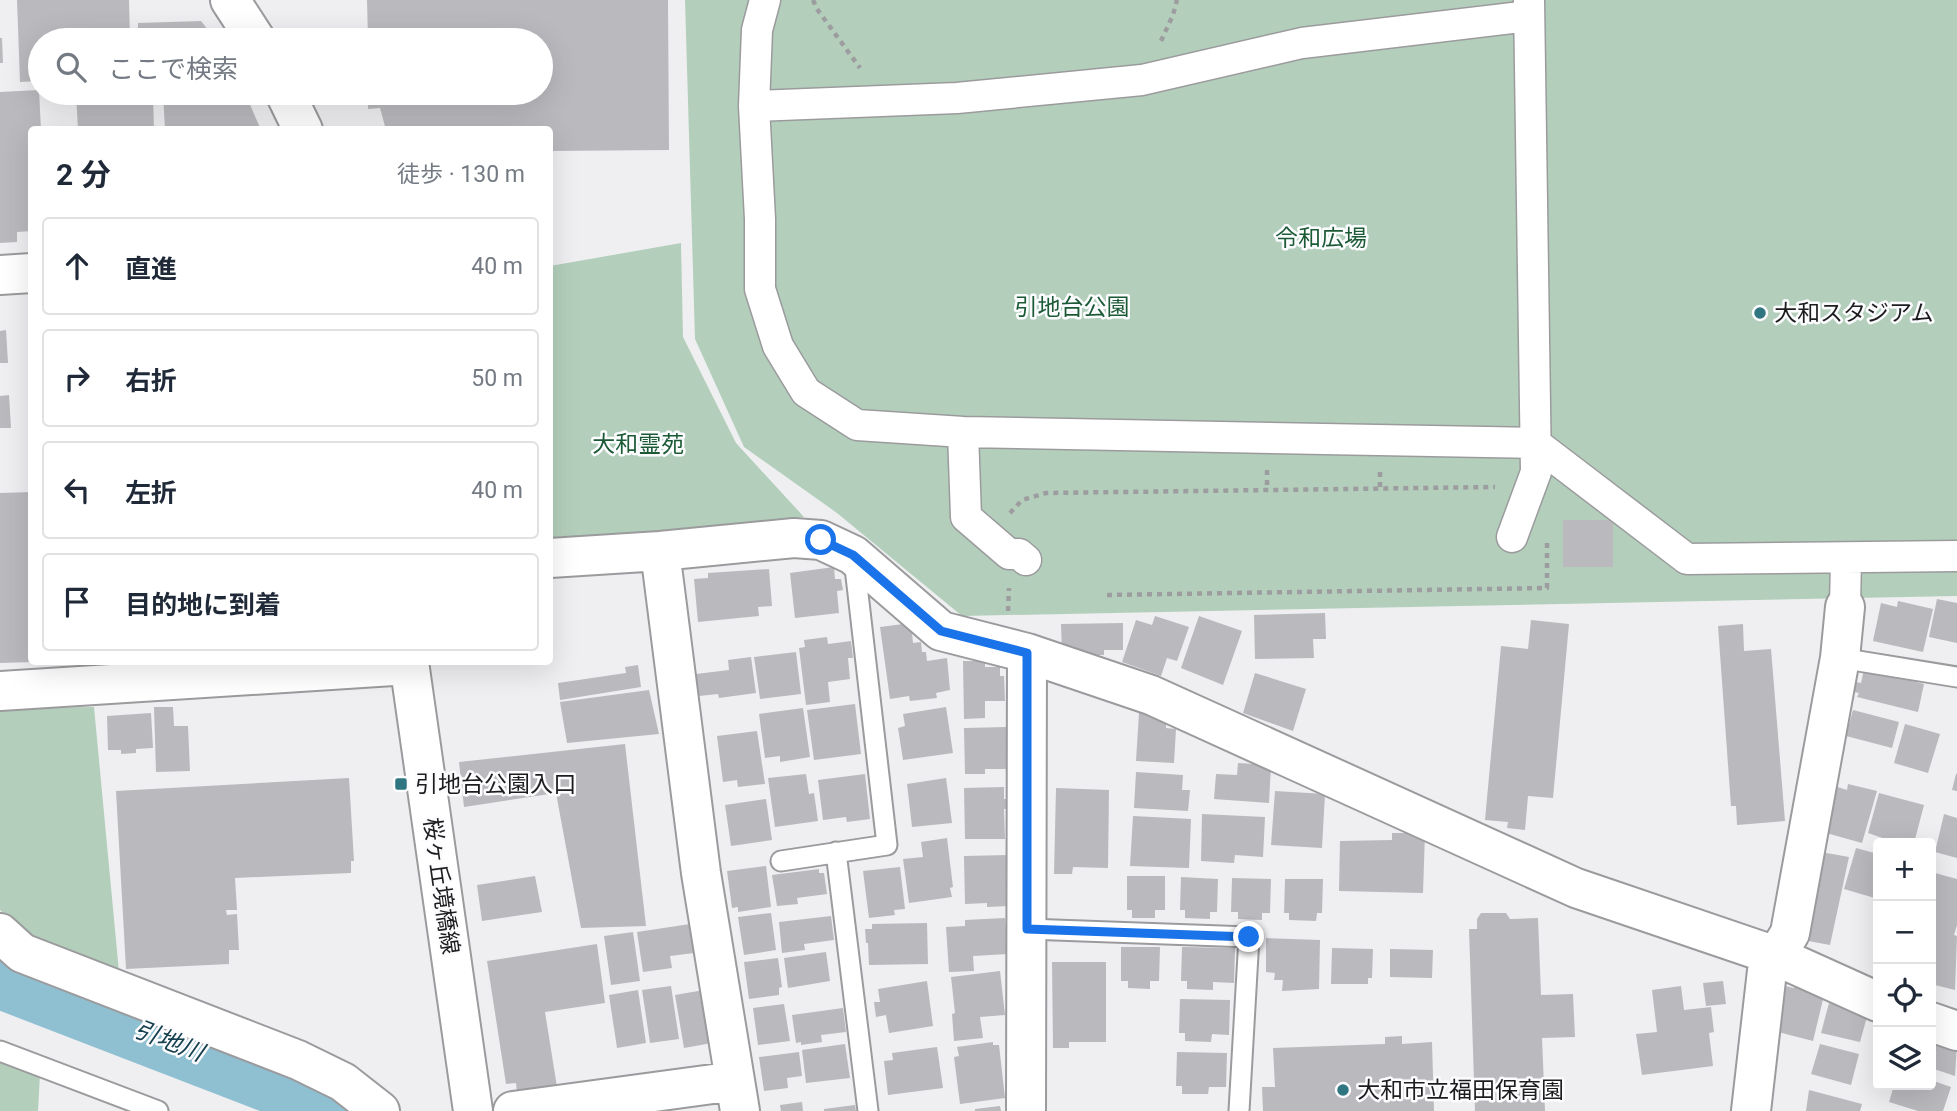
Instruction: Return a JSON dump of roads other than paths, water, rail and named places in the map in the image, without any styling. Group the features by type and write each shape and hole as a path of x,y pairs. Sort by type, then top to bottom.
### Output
{"street":[{"path":"230,0 248,28"},
{"path":"765,0 758,30 754,106 760,219 760,289 778,346 806,392 857,425 963,432 1535,443 1687,559 1957,556"},
{"path":"754,106 957,98 1142,80 1302,43 1529,8 1536,472 1512,537"},
{"path":"291,105 301,126"},
{"path":"0,275 28,273"},
{"path":"963,432 966,517 1018,557"},
{"path":"553,558 794,538 821,540 853,555 941,631 1017,651 1151,695 1576,888 1776,956 1873,1000"},
{"path":"513,1111 738,1096 701,873 660,551"},
{"path":"1751,1111 1767,971 1790,933 1840,658 1846,558"},
{"path":"1017,651 1027,929 1026,1111"},
{"path":"0,691 380,665"},
{"name":"桜ヶ丘境橋線","path":"409,665 473,1111"},
{"path":"0,933 22,953 299,1060 344,1082 380,1111"},
{"path":"1936,1024 1957,1031"}],"lane":[{"path":"781,861 887,845 853,555"},
{"path":"1840,658 1957,677"},
{"path":"836,852 868,1111"},
{"path":"1027,929 1249,937 1239,1111"},
{"path":"0,1051 158,1111"}],"waterway":[{"name":"引地川","path":"0,976 327,1102 334,1111"}],"place":[{"name":"大和スタジアム","path":"1760,313"},
{"name":"引地台公園入口","path":"401,784"},
{"name":"大和市立福田保育園","path":"1343,1090"}],"park label":[{"name":"令和広場","path":"1321,238"},
{"name":"引地台公園","path":"1072,307"},
{"name":"大和霊苑","path":"638,444"}]}
